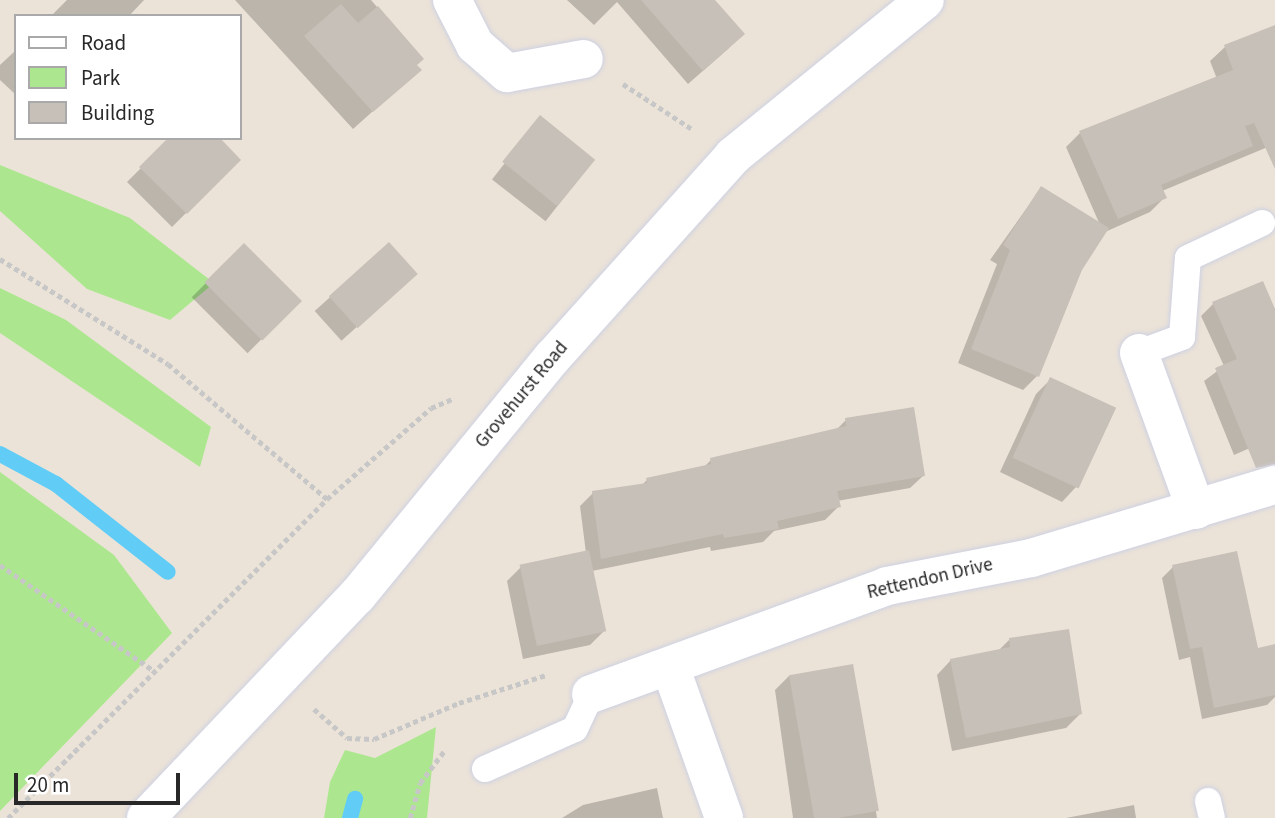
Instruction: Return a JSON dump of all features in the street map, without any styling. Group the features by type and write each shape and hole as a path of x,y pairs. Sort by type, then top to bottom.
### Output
{"street":[{"path":"452,0 475,45 507,73 584,59"},
{"name":"Grovehurst Road","path":"146,818 357,596 552,358 733,156 925,0"},
{"path":"1139,353 1196,510"},
{"name":"Rettendon Drive","path":"591,694 887,586 1031,558 1275,485"},
{"path":"670,666 724,818"}],"lane":[{"path":"1139,353 1182,337 1188,258 1262,223"},
{"path":"485,769 575,729 591,694"}],"path":[{"path":"584,59 733,156"},
{"path":"0,259 168,364 327,499"},
{"path":"8,818 327,499 431,408 467,393"},
{"path":"0,565 154,671"},
{"path":"279,679 347,738 374,739 544,673 550,682"}],"green space":[{"path":"0,165 130,218 214,283 170,320 87,289 0,211"},
{"path":"0,288 66,320 211,427 200,467 0,333"},
{"path":"0,472 114,555 172,633 0,811"},
{"path":"436,727 427,818 324,818 330,782 345,750 375,758"}],"building":[{"path":"641,0 715,0 745,34 703,71"},
{"path":"341,4 358,23 378,6 424,59 417,65 422,70 373,112 304,36"},
{"path":"1275,25 1275,169 1254,123 1245,126 1253,146 1161,185 1167,198 1118,219 1079,131 1233,70 1224,45"},
{"path":"540,115 595,160 557,206 502,162"},
{"path":"166,140 222,140 241,160 187,214 139,167"},
{"path":"1041,186 1109,228 1082,270 1039,377 971,349 1010,250 1003,245"},
{"path":"389,242 418,274 358,328 329,296"},
{"path":"244,243 302,301 262,341 204,283"},
{"path":"1263,281 1275,309 1275,464 1256,468 1215,368 1237,359 1212,302"},
{"path":"1050,377 1116,408 1079,489 1012,458"},
{"path":"914,407 925,476 837,491 841,507 777,521 779,529 724,538 723,534 601,559 592,491 647,483 646,478 711,464 710,458 846,426 845,418"},
{"path":"589,550 606,631 537,646 520,565"},
{"path":"1237,551 1258,648 1275,644 1275,695 1214,708 1202,647 1190,649 1172,565"},
{"path":"1069,629 1082,714 966,738 950,659 1010,647 1009,638"},
{"path":"853,664 879,811 838,818 814,818 789,675"}],"waterway":[{"path":"0,454 56,484 168,572"},
{"path":"350,818 355,799"}]}
